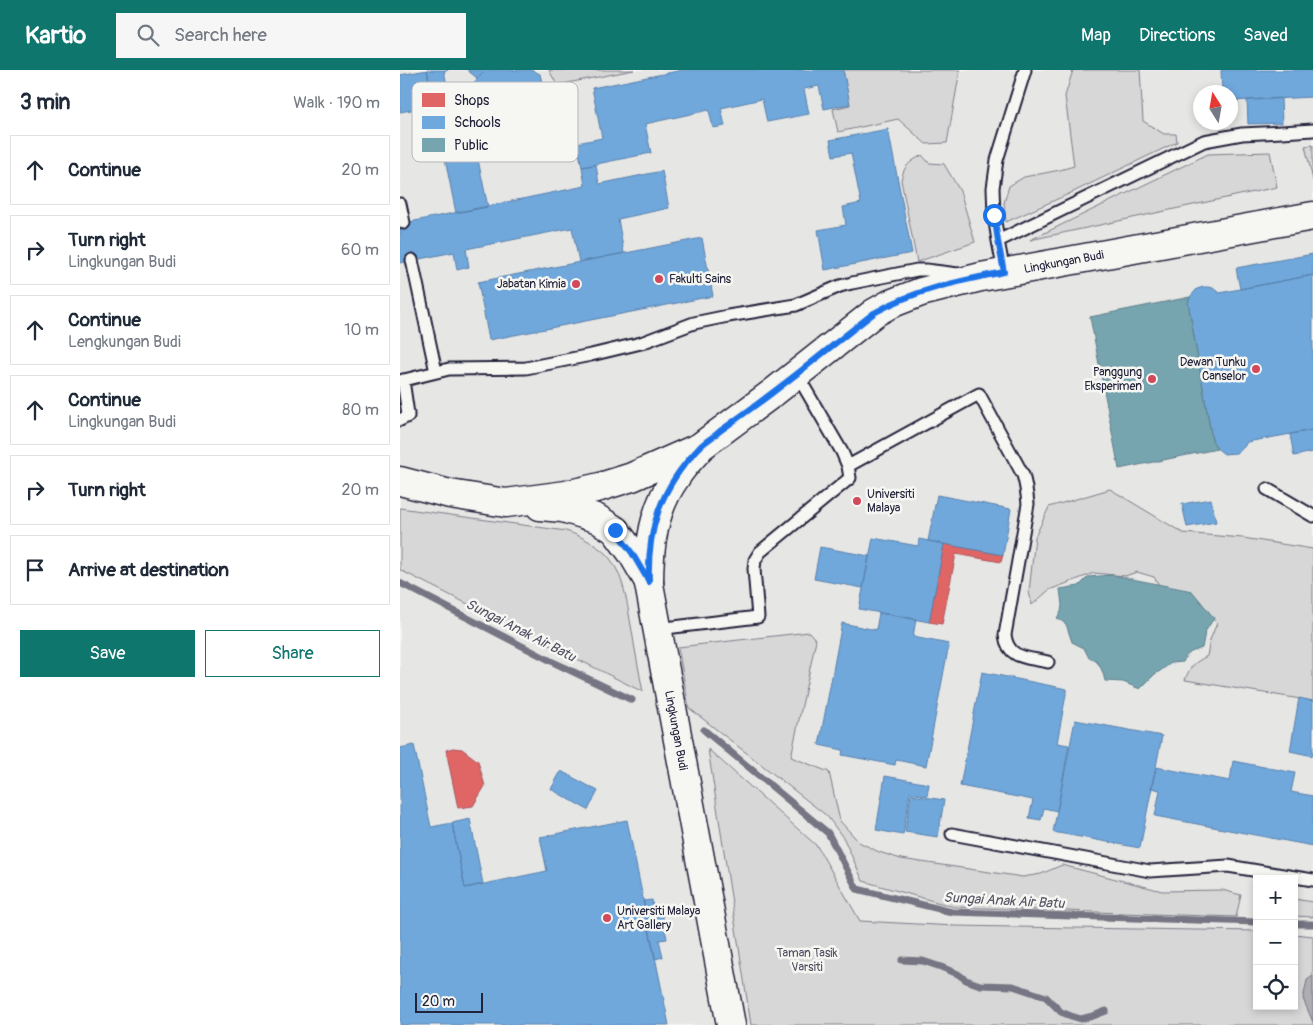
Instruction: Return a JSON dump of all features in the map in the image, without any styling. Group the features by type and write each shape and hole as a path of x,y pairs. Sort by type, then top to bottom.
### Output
{"street":[{"name":"Lingkungan Budi","path":"400,481 450,494 506,503 566,495 600,487 632,477 700,447 774,392 874,313 890,304 921,292 992,274 1313,216"},
{"name":"Lingkungan Budi","path":"700,447 675,477 658,510 650,547 649,582 730,1025"},
{"path":"506,503 563,508 596,518 615,530 632,553 649,582"}],"lane":[{"path":"400,420 408,416 402,380 450,369 526,368 591,355 641,343 694,323 796,305 846,284 917,270 992,274 998,241 994,215 993,188 997,160 1025,70"},
{"path":"998,241 1204,141 1242,134 1313,130"},
{"path":"400,204 404,223"},
{"path":"412,260 436,372"},
{"path":"657,629 758,616 754,569 760,552 850,478 848,466 842,452 796,373"},
{"path":"848,466 979,394 1023,475 1028,494 1028,504 1004,636 1008,648 1017,655 1048,662"},
{"path":"1267,489 1313,516"},
{"path":"952,834 1150,871 1228,866 1313,880"}],"shaded area":[{"name":"Universiti Malaya","path":"400,70 1313,70 1313,1025 400,1025"},
{"path":"1313,976 1313,1022 1303,999 1307,980"}],"green space":[{"path":"549,70 634,70 572,82 555,82"},
{"path":"843,70 960,70 947,143 926,144 898,119 838,132 833,109 850,105"},
{"path":"1073,70 1140,70 1143,121 1164,134 1176,134 1177,142 1006,222 1004,203 1009,186 1024,177 1074,166 1065,96"},
{"path":"1313,145 1313,180 1305,146"},
{"path":"1270,152 1277,187 1030,240 1208,154"},
{"path":"922,155 929,163 944,164 960,191 975,242 917,262 901,180 908,164"},
{"path":"1110,489 1183,533 1243,538 1313,549 1313,701 1185,680 1193,665 1207,656 1210,640 1217,623 1203,610 1159,585 1154,577 1137,572 1125,576 1094,573 1049,590 1032,605 1029,592 1035,537 1049,507"},
{"path":"400,508 566,531 597,546 612,562 621,580 627,600 643,692 400,570"},
{"path":"809,632 816,640 791,757 829,772 840,821 859,842 879,852 901,859 1023,877 1041,874 1062,865 1162,891 1222,890 1241,895 1236,917 954,907 863,881 844,839 827,816 689,708 678,647"},
{"name":"Taman Tasik Varsiti","path":"708,749 817,846 860,921 955,926 1253,931 1253,1010 1298,1010 1298,934 1313,936 1313,1025 751,1025"},
{"path":"1298,900 1313,902 1313,917 1298,916"}],"building: Shops":[{"path":"944,544 1003,555 1001,562 956,554 942,624 929,622"},
{"path":"453,748 462,749 478,761 485,786 473,806 458,808 446,750"}],"building: Schools":[{"path":"427,70 429,82 412,82 412,110 400,112 400,75"},
{"path":"427,70 448,70 444,71 446,82 429,82"},
{"path":"467,70 485,70 477,78"},
{"path":"485,70 532,70 540,74 542,82 474,82"},
{"path":"683,70 843,70 850,104 824,109 819,86 804,89 809,114 767,122 762,99 721,108 725,126 713,128 709,110 645,124 651,153 582,167 578,143 602,138 592,88"},
{"path":"1221,70 1313,70 1313,97 1238,101 1238,85 1222,85"},
{"path":"1281,98 1282,123 1248,124 1247,100"},
{"path":"888,129 912,253 825,270 818,230 846,225 843,207 861,203 851,153 833,156 830,140"},
{"path":"446,162 478,162 488,207 456,213"},
{"path":"596,165 599,184 662,171 669,208 618,219 624,253 579,262 572,228 466,249 469,267 457,270 454,252 400,263 400,224 585,186 582,167"},
{"path":"702,238 713,296 489,340 478,282"},
{"path":"1313,254 1313,275 1240,289 1236,268"},
{"name":"Dewan Tunku Canselor","path":"1313,275 1313,430 1247,442 1236,453 1224,454 1214,446 1212,440 1188,302 1190,297 1197,289 1203,287 1213,288 1219,293"},
{"path":"1313,430 1313,452 1294,456 1290,434"},
{"path":"937,495 1011,509 1003,555 928,541"},
{"path":"1211,499 1216,522 1187,527 1182,504"},
{"path":"873,538 918,546 919,539 944,544 929,622 859,609"},
{"path":"820,547 869,556 863,588 814,579"},
{"path":"879,613 916,619 913,637 949,644 926,766 896,760 895,765 842,755 843,750 819,745 842,623 876,630"},
{"path":"982,672 1067,689 1057,743 1069,745 1057,811 1044,808 1041,820 1029,818 1033,800 960,786"},
{"path":"1299,698 1313,701 1313,756 1290,751"},
{"path":"1075,720 1162,736 1140,848 1053,832"},
{"path":"414,745 431,827 452,823 465,888 547,871 540,837 627,820 669,1025 400,1025 400,748"},
{"path":"1233,761 1295,773 1291,792 1313,796 1313,846 1155,816 1160,790 1151,788 1156,767 1230,781"},
{"path":"561,771 598,791 588,810 551,789"},
{"path":"885,776 929,784 927,796 910,793 903,835 876,830"},
{"path":"911,795 944,800 938,837 905,832"},
{"path":"470,819 483,884 465,888 452,823"},
{"path":"652,900 655,915 662,914 667,939 659,940 663,957 655,959 643,901"}],"building: Public":[{"name":"Panggung Eksperimen","path":"1190,297 1188,302 1212,440 1217,449 1119,469 1090,317"},
{"path":"1112,575 1192,591 1214,618 1205,632 1202,648 1191,652 1183,662 1171,663 1155,674 1140,689 1123,682 1105,681 1100,666 1096,661 1089,658 1084,648 1072,642 1066,624 1057,618 1061,612 1062,605 1060,589 1079,586 1088,577"}],"waterway":[{"name":"Sungai Anak Air Batu","path":"400,583 555,663 632,700"},
{"name":"Sungai Anak Air Batu","path":"704,730 828,833 857,889 952,912 1253,922"},
{"name":"Sungai Anak Air Batu","path":"1298,924 1313,924"},
{"path":"902,960 923,961 958,974 966,980 980,985 1013,986 1046,997 1061,1012 1081,1019 1106,1011"}],"place":[{"name":"Fakulti Sains","path":"659,279"},
{"name":"Jabatan Kimia","path":"576,284"},
{"name":"Dewan Tunku Canselor","path":"1256,369"},
{"name":"Panggung Eksperimen","path":"1152,379"},
{"name":"Universiti Malaya","path":"857,501"},
{"name":"Universiti Malaya Art Gallery","path":"607,918"}],"route":[{"path":"615,530 632,553 649,582 650,547 658,510 675,477 700,447 774,392 874,313 890,304 921,292 1004,272 994,215"}]}
